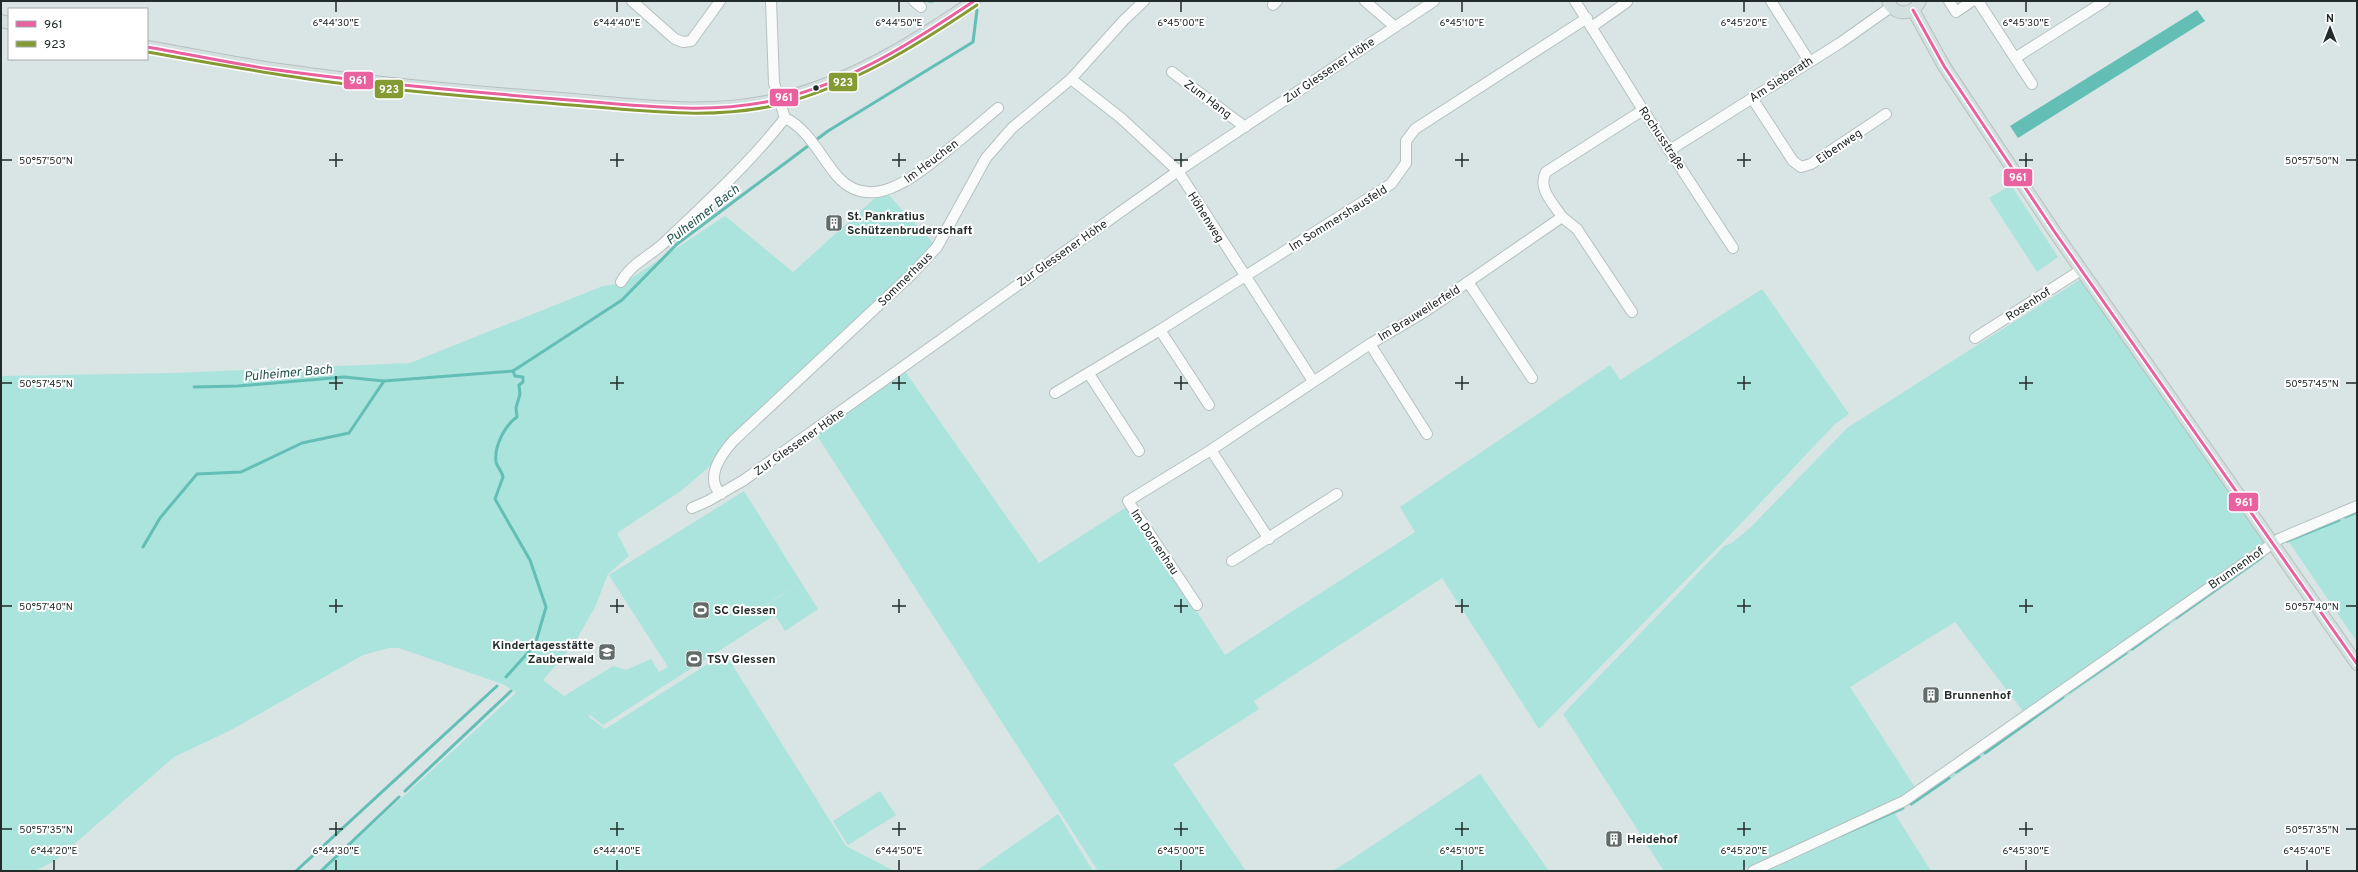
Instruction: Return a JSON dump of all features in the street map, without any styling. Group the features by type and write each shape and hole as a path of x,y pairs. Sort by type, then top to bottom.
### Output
{"main road":[{"path":"148,47 287,72 521,96 709,108 780,99 860,70 900,48 974,1"},
{"path":"1889,4 1904,13 1917,6 1944,66 2081,270 2357,664"}],"street":[{"path":"632,1 674,39 683,42 691,41 720,1"},
{"path":"621,282 628,269 657,250 715,195 785,118 774,83 771,1"},
{"name":"Sommerhaus","path":"721,494 715,485 716,465 733,441 912,274 937,247 986,158 1012,128 1072,78 1124,20 1144,1"},
{"path":"1365,1 1394,26"},
{"name":"Zur Glessener Höhe","path":"692,508 721,494 813,433 931,346 1244,126 1434,1"},
{"name":"Rochusstraße","path":"1575,1 1590,22 1643,110 1733,248"},
{"path":"1771,1 1810,61"},
{"path":"1949,1 1956,12 1972,1"},
{"path":"1978,1 2032,84"},
{"path":"2015,58 2093,4 2105,1"},
{"path":"1590,22 1627,2"},
{"name":"Am Sieberath","path":"1670,150 1810,61 1889,4"},
{"name":"Im Sommershausfeld","path":"1055,393 1089,374 1160,330 1391,184 1406,163 1406,142 1414,129 1590,22"},
{"name":"Zum Hang","path":"1172,72 1244,126"},
{"name":"Höhenweg","path":"1072,78 1121,118 1178,172 1244,277 1313,382"},
{"name":"Eibenweg","path":"1752,98 1793,161 1801,167 1812,164 1886,114"},
{"name":"Im Heuchen","path":"785,118 799,127 840,179 855,189 877,192 909,181 998,108"},
{"path":"1632,312 1577,229 1562,217 1544,190 1543,179 1546,172 1643,110"},
{"name":"Im Brauweilerfeld","path":"1313,382 1370,344 1426,310 1562,217"},
{"name":"Rosenhof","path":"1975,338 2081,270"},
{"name":"Im Brauweilerfeld","path":"1468,282 1532,378"},
{"path":"1160,330 1209,405"},
{"name":"Im Brauweilerfeld","path":"1370,344 1427,434"},
{"path":"1089,374 1139,451"},
{"name":"Im Dornenhau","path":"1197,605 1128,501 1211,450 1313,382"},
{"path":"1211,450 1269,539"},
{"path":"1232,561 1269,539 1337,494"},
{"name":"Brunnenhof","path":"1753,871 1904,801 2272,543 2357,506"}],"shaded area":[{"path":"2197,10 2205,21 2018,138 2010,126"},
{"path":"2011,185 2058,257 2037,272 1989,198"},
{"path":"884,190 937,247 733,441 716,465 710,466 681,491 617,533 629,556 608,574 595,607 574,644 543,680 564,696 613,666 626,670 651,659 659,672 668,667 609,575 744,491 801,582 767,604 775,615 603,725 590,715 604,706 588,716 605,729 725,653 846,846 894,871 322,871 516,693 505,685 399,648 389,648 363,655 231,730 174,757 56,860 35,871 1,871 1,376 174,373 410,363 603,286 624,283 725,216 793,272"},
{"path":"2081,279 2264,542 2025,714 1955,622 1850,687 1916,789 1901,800 1739,871 1664,871 1563,714 1724,546 1732,543 1751,527 1847,428"},
{"path":"1762,289 1849,414 1835,424 1729,536 1539,729 1442,578 1254,701 1259,709 1173,764 1246,871 1098,871 816,434 904,370 1039,563 1128,506 1225,655 1415,532 1400,507 1610,365 1620,380"},
{"path":"2357,510 2357,642 2287,539"},
{"path":"2261,555 2263,559 1912,806 1910,802"},
{"path":"801,582 818,609 785,631 768,604"},
{"path":"1480,774 1549,871 1332,871 1349,861"},
{"path":"880,791 896,815 848,845 833,821"},
{"path":"1902,806 1904,810 1895,814 1931,871 1756,871"},
{"path":"1058,814 1093,871 976,871"}],"waterway":[{"name":"Pulheimer Bach","path":"194,387 238,386 344,377 384,381 513,371 622,300 677,244 828,131 973,42 977,10"},
{"path":"506,677 535,645 546,607 530,560 495,499 503,477 496,462 497,449 501,436 508,425 517,417 516,408 520,394 519,385 523,382 523,377 515,376 513,371"},
{"name":"Pulheimer Bach","path":"143,547 160,518 197,474 241,472 302,443 349,433 384,381"},
{"path":"2345,517 2357,512"},
{"path":"2287,541 2339,520"},
{"path":"2176,618 2262,557"},
{"path":"2132,649 2168,623"},
{"path":"2069,692 2126,653"},
{"path":"296,871 497,686"},
{"path":"405,791 511,691"},
{"path":"1985,753 2063,697"},
{"path":"1956,772 1979,757"},
{"path":"1911,804 1949,778"},
{"path":"321,871 399,797"},
{"path":"1842,835 1903,808"}],"transit line":[{"name":"961","path":"148,47 270,69 419,87 674,108 727,107 779,99 806,92 831,82 881,59 904,46 974,1"},
{"name":"923","path":"148,52 322,81 384,88 676,113 729,112 781,104 808,96 859,75 931,35 977,5"},
{"name":"961","path":"1913,10 1944,66 2054,231 2357,664"}],"place":[{"name":"St. Pankratius Schützenbruderschaft","path":"834,223"},
{"name":"SC Glessen","path":"701,610"},
{"name":"Kindertagesstätte Zauberwald","path":"607,652"},
{"name":"TSV Glessen","path":"694,659"},
{"name":"Brunnenhof","path":"1931,695"},
{"name":"Heidehof","path":"1614,839"}]}
